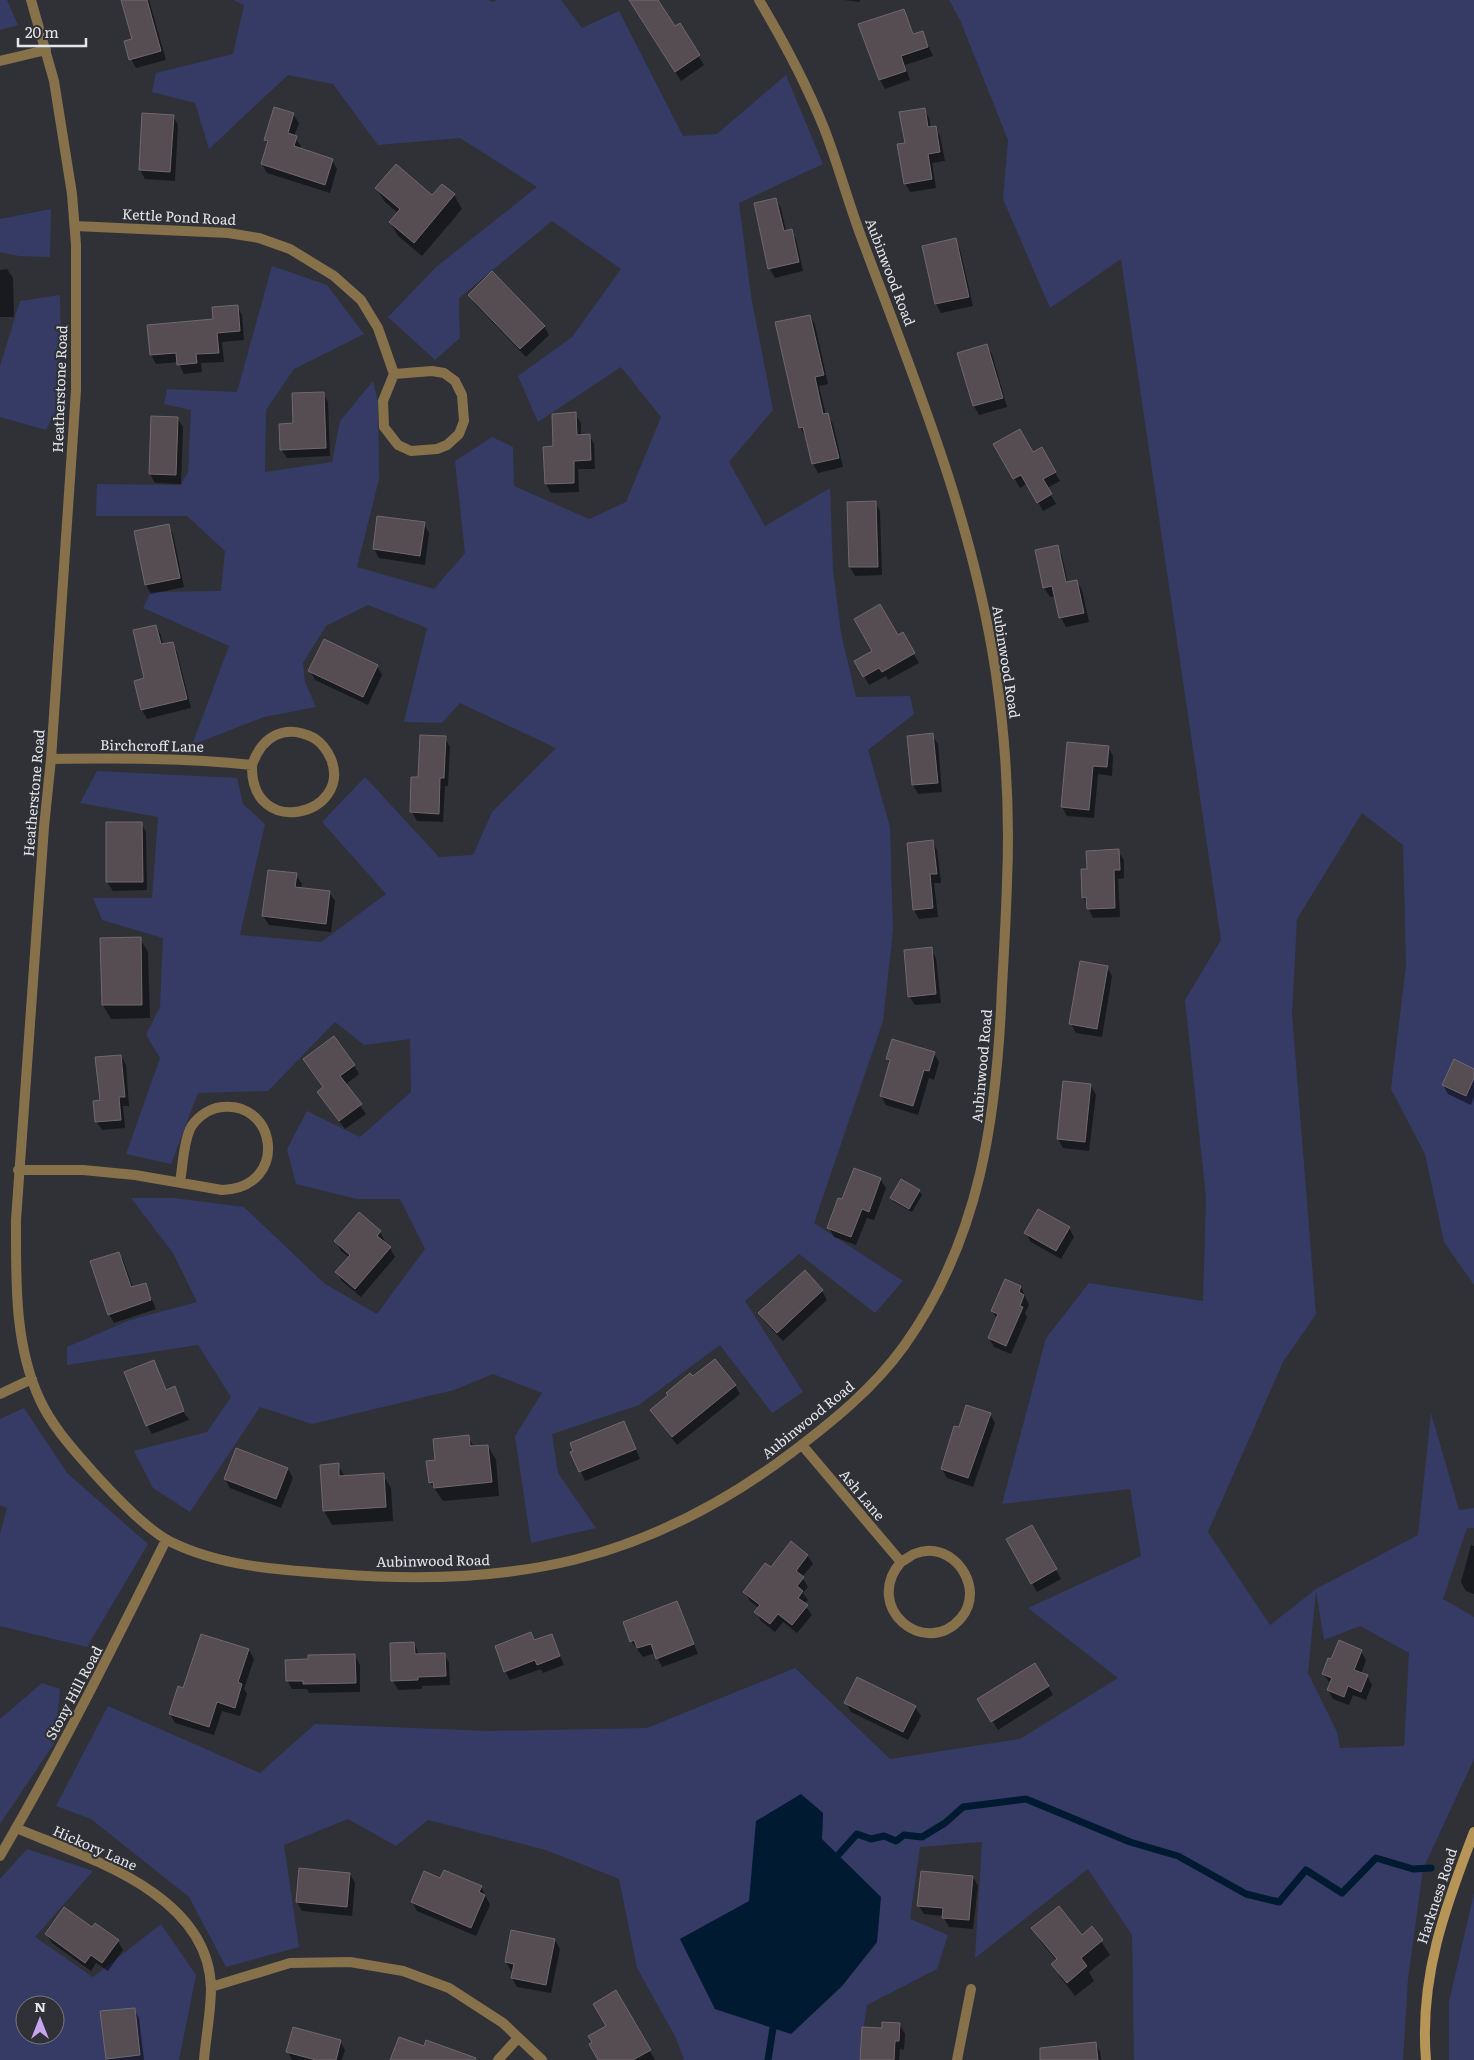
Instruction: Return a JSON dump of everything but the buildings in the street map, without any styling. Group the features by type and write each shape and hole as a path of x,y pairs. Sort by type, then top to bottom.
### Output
{"main road":[{"name":"Harkness Road","path":"1426,2060 1425,2038 1430,1965 1445,1907 1474,1832"}],"street":[{"name":"Heatherstone Road","path":"31,0 46,50 64,142 75,226 76,390 51,759 44,827 33,1001 18,1170 16,1272 25,1353 40,1401 57,1430 108,1488 166,1540"},
{"name":"Aubinwood Road","path":"166,1540 204,1555 251,1566 376,1577 436,1578 486,1576 576,1560 654,1534 708,1507 734,1491 802,1445 853,1404 877,1380 901,1350 922,1319 940,1287 964,1232 982,1168 995,1096 999,1057 1008,832 997,680 979,584 953,486 825,132 805,82 760,0"},
{"path":"0,61 46,50"},
{"name":"Kettle Pond Road","path":"75,226 228,232 259,238 290,249 334,276 361,300 378,328 394,374"},
{"path":"432,371 444,373 455,381 462,394 464,421 459,434 448,445 437,449 410,451 398,445 384,428 383,401 394,374 432,371"},
{"path":"292,731 305,734 318,740 323,745 333,764 333,776 330,789 322,800 312,808 300,812 286,813 274,809 264,802 256,791 252,778 252,765 257,752 266,741 278,734 292,731"},
{"name":"Birchcroff Lane","path":"51,759 149,758 252,765"},
{"path":"18,1170 83,1170 134,1174 222,1190 236,1190 249,1184 259,1175 267,1163 269,1150 267,1136 261,1123 251,1114 238,1108 225,1106 211,1109 200,1116 191,1127 186,1140 180,1182"},
{"path":"0,1394 32,1379"},
{"name":"Ash Lane","path":"802,1445 901,1562"},
{"name":"Stony Hill Road","path":"0,1856 48,1771 110,1653 166,1540"},
{"path":"929,1551 943,1554 956,1561 965,1571 970,1584 970,1599 965,1613 956,1623 945,1630 933,1633 914,1630 898,1619 891,1608 888,1595 889,1583 894,1571 901,1562 915,1554 929,1551"},
{"name":"Hickory Lane","path":"16,1828 127,1875 158,1896 189,1925 205,1956 211,1987 204,2060"},
{"path":"211,1987 290,1964 350,1962 403,1971 449,1988 504,2023 542,2060"},
{"path":"957,2060 971,1989"},
{"path":"498,2060 518,2038"}],"shaded area":[{"path":"0,0 7,0 18,25 0,30"},
{"path":"233,0 488,0 492,2 498,0 561,0 582,28 619,11 683,136 717,134 786,75 823,164 739,203 751,296 773,410 729,462 765,526 830,488 833,570 841,633 856,697 910,696 914,714 868,750 890,827 893,930 883,1021 814,1223 903,1281 875,1313 799,1254 745,1301 803,1392 772,1413 720,1345 639,1405 552,1434 558,1473 596,1528 531,1543 515,1436 542,1393 493,1374 454,1390 312,1424 260,1407 190,1512 153,1488 134,1451 207,1432 231,1397 198,1345 67,1365 67,1347 130,1320 197,1302 173,1253 131,1198 174,1198 244,1207 325,1284 377,1314 425,1249 400,1199 357,1199 296,1184 287,1149 307,1111 360,1137 411,1092 410,1039 364,1045 335,1022 268,1091 198,1093 171,1164 126,1154 160,1058 146,1035 160,1007 163,938 102,920 93,898 152,898 158,817 80,803 97,771 237,778 243,804 265,824 240,935 321,942 386,894 322,822 365,777 439,857 473,855 492,812 556,748 460,703 442,723 404,722 427,628 368,605 326,626 303,663 305,682 316,707 264,717 192,745 229,646 143,608 151,592 221,591 225,551 187,516 96,516 97,484 181,485 188,472 191,410 164,404 167,389 237,392 272,266 327,285 364,334 294,369 266,410 265,472 332,462 340,421 373,381 378,402 379,479 357,567 434,589 465,553 455,461 492,437 513,447 514,486 589,519 626,502 661,417 621,367 538,422 518,376 572,337 621,269 552,221 459,298 460,338 435,360 388,317 436,267 537,187 460,138 378,145 333,84 288,75 209,149 195,103 152,92 156,73 233,54 244,5"},
{"path":"949,0 1474,0 1474,1285 1444,1242 1425,1154 1391,1089 1406,965 1403,845 1362,813 1297,919 1292,1014 1316,1314 1283,1362 1208,1532 1270,1625 1316,1589 1418,1535 1431,1413 1459,1510 1474,1508 1474,1528 1467,1528 1443,1599 1474,1617 1474,1759 1423,1869 1408,1979 1403,2060 1134,2060 1132,1935 1088,1869 975,1958 982,1842 920,1847 910,1919 948,1935 937,1969 867,2005 859,2060 684,2060 676,2038 637,1968 619,1879 546,1850 428,1820 396,1846 348,1819 284,1845 299,1947 226,1967 189,1897 91,1819 56,1806 108,1706 260,1773 315,1724 489,1731 647,1728 795,1668 890,1759 1020,1739 1118,1678 1028,1608 1141,1556 1130,1489 1002,1504 1046,1338 1089,1283 1203,1301 1206,1197 1185,1000 1221,940 1121,259 1050,308 1003,199 1008,140 960,20","holes":["1316,1591 1324,1640 1360,1626 1409,1653 1404,1746 1340,1748 1337,1732 1308,1673","823,1813 822,1839 877,1942 842,1986 791,2034 715,2009 680,1939 750,1901"]},
{"path":"51,209 50,257 19,256 0,252 0,219"},
{"path":"60,295 62,399 46,430 0,417 0,366 20,301"},
{"path":"24,1408 67,1473 148,1544 87,1647 0,1626 0,1534 7,1508 0,1505 0,1419"},
{"path":"42,1683 60,1689 55,1742 0,1824 0,1719"},
{"path":"801,1794 823,1813 822,1839 881,1897 877,1942 842,1986 791,2034 715,2009 680,1939 749,1901 756,1821"},
{"path":"27,1849 93,1871 35,1937 93,1977 161,1924 196,1975 179,2060 0,2060 0,1879"},
{"path":"1474,1893 1474,2060 1449,2060 1449,2002"}],"waterway":[{"path":"839,1854 857,1834 871,1839 884,1836 896,1841 904,1835 922,1837 945,1823 963,1807 1026,1799 1130,1842 1178,1856 1246,1894 1279,1902 1306,1870 1342,1893 1376,1858 1413,1869 1431,1868"},
{"path":"768,2060 773,2028"}]}
